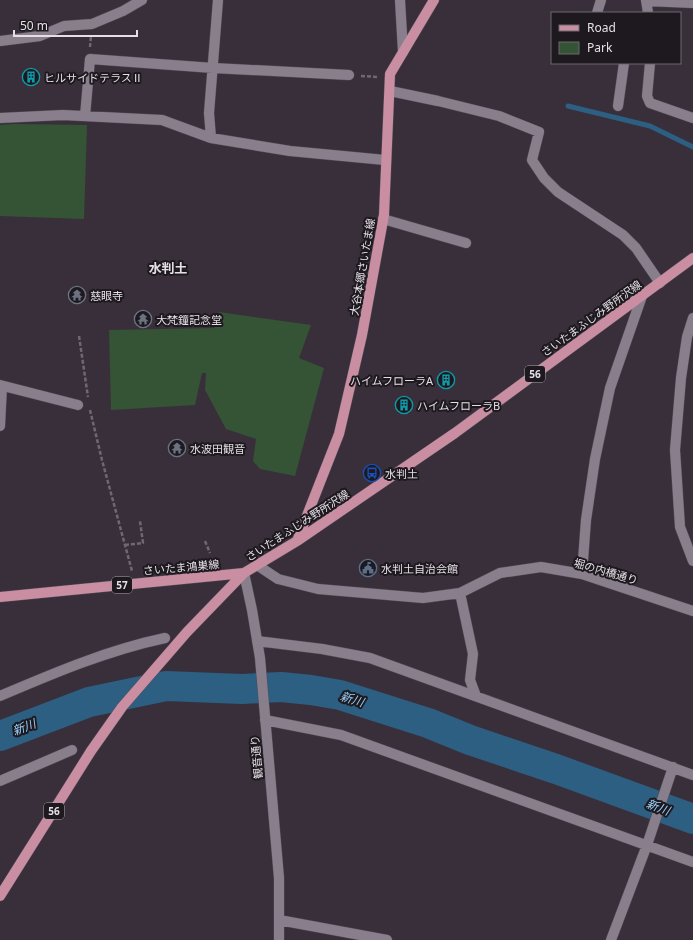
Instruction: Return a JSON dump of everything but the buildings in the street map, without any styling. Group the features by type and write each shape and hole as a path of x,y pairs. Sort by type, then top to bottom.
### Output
{"main road":[{"name":"大谷本郷さいたま線","path":"297,541 339,434 362,335 383,219 390,74 434,0"},
{"name":"さいたまふじみ野所沢線","path":"0,896 108,726 122,707 159,662 244,573 297,541 455,433 693,258"},
{"name":"さいたま鴻巣線","path":"0,597 244,573"}],"street":[{"path":"0,41 40,36 64,26 92,24 123,11 142,0"},
{"path":"211,138 208,113 218,0"},
{"path":"400,0 403,52"},
{"path":"597,12 601,0"},
{"path":"648,12 646,1 693,3"},
{"path":"85,116 90,59 213,68 349,75"},
{"path":"618,106 624,64"},
{"path":"650,64 647,96 650,103 693,118"},
{"path":"390,91 499,116 539,132 532,160 544,178 558,192 623,235 636,248 660,283"},
{"path":"0,118 63,115 162,120 211,138 290,151 386,160"},
{"path":"383,219 466,243"},
{"path":"582,574 587,513 595,459 610,388 642,296"},
{"path":"693,318 687,336 681,378 675,450 680,527 693,561"},
{"path":"0,426 1,385 78,405"},
{"name":"堀の内橋通り","path":"257,565 278,578 318,589 423,598 460,593 500,573 541,567 582,574 693,611"},
{"name":"観音通り","path":"244,573 260,658 279,878 279,940"},
{"path":"460,593 473,654 470,680 476,696"},
{"path":"0,696 83,662 135,645 165,638"},
{"path":"257,641 322,649 370,658 476,696 672,770 693,775"},
{"path":"265,715 341,735 648,842 693,862"},
{"path":"0,781 72,750"},
{"path":"611,940 648,842 672,770"},
{"path":"279,920 387,940"}],"path":[{"path":"90,59 92,24"},
{"path":"349,75 390,78"},
{"path":"102,460 136,583"},
{"path":"125,545 143,543 140,520"},
{"path":"205,541 210,553"}],"green space":[{"path":"0,125 87,125 84,219 0,216"},
{"path":"219,312 311,325 299,358 324,368 295,476 260,469 253,461 256,439 226,429 205,390 206,373 202,373 195,405 111,410 109,330 214,328"}],"waterway":[{"path":"568,106 650,126 693,147"},
{"name":"新川","path":"0,736 89,702 166,686 242,689 281,687 311,690 340,695 428,723 470,740 556,769 693,819"}],"place":[{"name":"ヒルサイドテラスⅡ","path":"31,77"},
{"name":"慈眼寺","path":"77,295"},
{"name":"大梵鐘記念堂","path":"143,319"},
{"name":"ハイムフローラA","path":"446,380"},
{"name":"ハイムフローラB","path":"404,405"},
{"name":"水波田観音","path":"177,448"},
{"name":"水判土","path":"372,473"},
{"name":"水判土自治会館","path":"368,568"}],"district":[{"name":"水判土","path":"168,268"}]}
